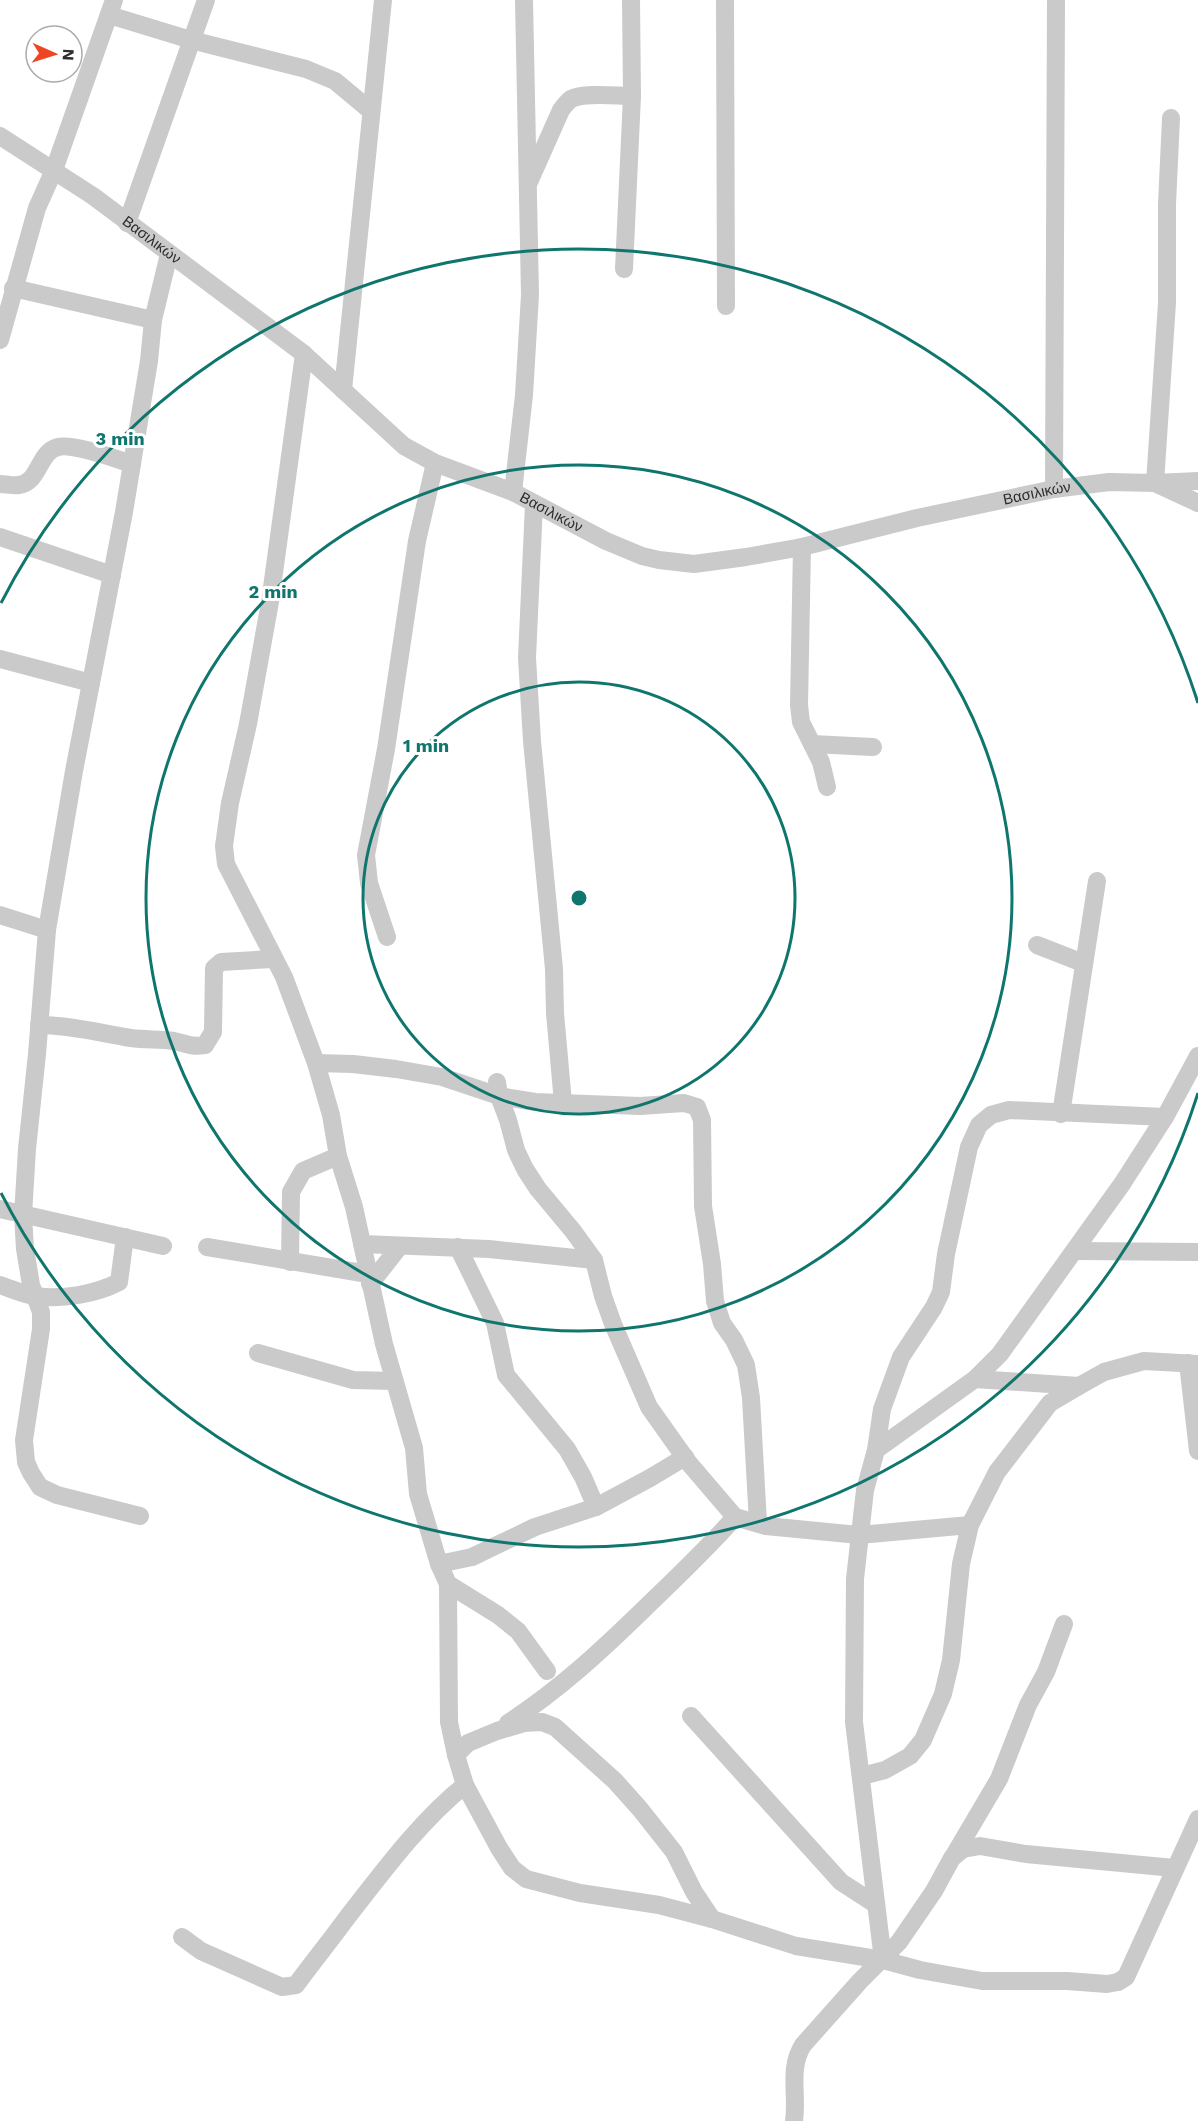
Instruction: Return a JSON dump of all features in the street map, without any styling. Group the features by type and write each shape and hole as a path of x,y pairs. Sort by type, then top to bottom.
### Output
{"street":[{"path":"127,223 206,0"},
{"path":"343,390 383,0"},
{"path":"513,492 524,395 530,295 526,188 524,0"},
{"path":"624,269 632,96 631,0"},
{"path":"725,0 726,306"},
{"path":"1054,489 1056,0"},
{"path":"0,339 37,208 54,170 112,7 191,40 306,69 335,81 372,111"},
{"path":"526,188 566,103 573,98 589,96 632,96"},
{"path":"1171,118 1167,204 1167,303 1155,483 1198,481"},
{"name":"Βασιλικών","path":"0,136 93,196 304,354 404,446 435,463 513,492 631,552 658,560 694,564 802,547 917,518 1054,489 1109,482 1155,483 1198,503"},
{"path":"140,1516 57,1495 40,1487 31,1473 24,1440 41,1329 41,1312 31,1286 25,1249 24,1215 27,1149 47,930 132,464 149,361 153,320 169,254"},
{"path":"13,288 153,320"},
{"path":"304,354 270,602 248,724 230,804 224,846 226,864 284,977 316,1063 331,1115 338,1156 354,1207 394,1381 414,1448 418,1494 439,1564 448,1584 449,1722 456,1755 465,1785 499,1848 512,1868 526,1879 580,1893 659,1905 712,1918 796,1946 883,1960 920,1970 982,1981 1067,1981 1107,1984 1118,1982 1126,1977 1198,1819"},
{"path":"0,484 20,485 31,480 46,454 56,447 67,446 132,464"},
{"path":"387,937 369,883 366,855 388,739 417,541 435,463"},
{"path":"534,504 526,658 532,752 554,969 555,1013 563,1103"},
{"path":"0,537 112,575"},
{"path":"802,547 799,705 801,722 822,762 827,787"},
{"path":"0,659 91,683"},
{"path":"812,744 873,747"},
{"path":"1061,1114 1097,881"},
{"path":"0,915 47,930"},
{"path":"1037,945 1083,963"},
{"path":"39,1024 64,1025 135,1038 174,1041 190,1047 205,1045 213,1032 214,968 221,962 273,958"},
{"path":"876,1450 975,1379 1000,1354 1122,1184 1165,1117 1198,1056"},
{"path":"316,1063 374,1066 442,1077 498,1089 535,1102 640,1106 684,1103 697,1107 702,1120 703,1206 715,1301 722,1323 734,1340 746,1365 751,1398 758,1523"},
{"path":"498,1089 516,1150 525,1169 594,1260 603,1296 649,1407 685,1457 735,1516 766,1526 859,1535 970,1525"},
{"path":"883,1960 854,1722 855,1579 859,1535 865,1490 876,1450 882,1409 901,1357 934,1307 941,1292 946,1254 969,1147 979,1125 991,1115 1009,1110 1165,1117"},
{"path":"290,1262 291,1192 303,1171 338,1156"},
{"path":"0,1209 164,1246"},
{"path":"0,1285 35,1296 59,1297 107,1288 119,1282 124,1237"},
{"path":"362,1244 430,1245 594,1260"},
{"path":"369,1279 399,1246"},
{"path":"207,1247 369,1279"},
{"path":"458,1247 495,1323 506,1375 567,1449 596,1507"},
{"path":"1076,1251 1198,1252"},
{"path":"258,1353 353,1380 394,1381"},
{"path":"862,1776 885,1770 910,1756 923,1740 943,1694 951,1660 961,1564 970,1525 998,1472 1050,1403 1104,1372 1144,1361 1193,1364 1198,1451"},
{"path":"975,1379 1079,1386"},
{"path":"439,1564 472,1557 536,1527 596,1507 685,1457"},
{"path":"497,1731 541,1701 597,1655 681,1573 735,1516"},
{"path":"448,1584 498,1615 518,1631 546,1671"},
{"path":"794,2121 794,2070 797,2055 803,2045 860,1982 883,1960 924,1906 999,1779 1028,1705 1046,1672 1064,1624"},
{"path":"691,1716 841,1882 875,1904"},
{"path":"456,1755 468,1743 524,1723 542,1722 555,1726 615,1781 674,1851 694,1892 712,1918"},
{"path":"182,1937 201,1951 282,1987 296,1985 372,1886 430,1817 441,1804 465,1785"},
{"path":"952,1858 963,1849 980,1846 1026,1854 1174,1868"}]}
